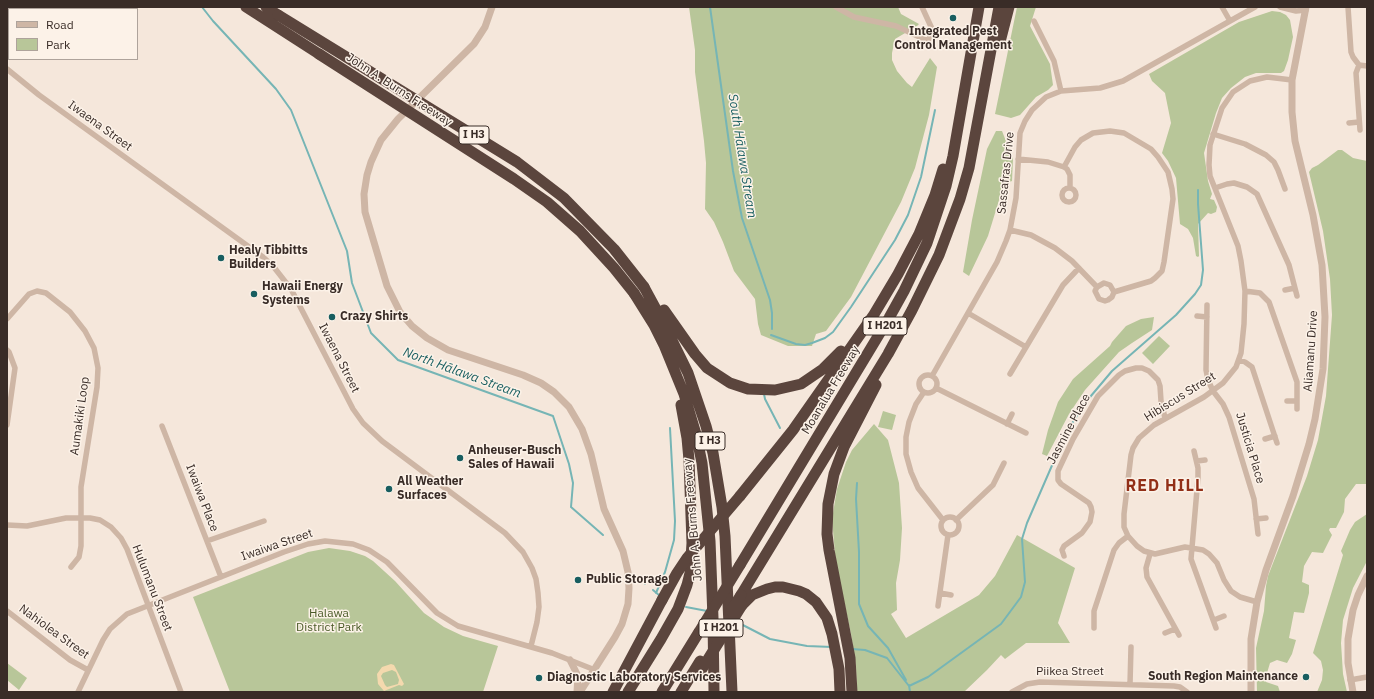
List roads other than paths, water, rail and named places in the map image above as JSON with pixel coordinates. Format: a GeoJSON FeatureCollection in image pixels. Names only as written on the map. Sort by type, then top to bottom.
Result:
{"type":"FeatureCollection","features":[{"type":"Feature","properties":{"kind":"highway","name":"John A. Burns Freeway"},"geometry":{"type":"LineString","coordinates":[[246,7],[508,174],[547,202],[580,231],[634,292],[664,345],[691,414],[702,464],[710,541],[714,690]]}},
{"type":"Feature","properties":{"kind":"highway","name":"John A. Burns Freeway"},"geometry":{"type":"LineString","coordinates":[[266,7],[517,162],[570,203],[614,249],[644,288],[663,322],[688,373],[706,426],[713,453],[722,507],[729,608],[732,692]]}},
{"type":"Feature","properties":{"kind":"highway","name":"Moanalua Freeway"},"geometry":{"type":"LineString","coordinates":[[662,692],[889,318],[917,265],[927,243],[946,186],[953,156],[979,7]]}},
{"type":"Feature","properties":{"kind":"highway","name":"I H201"},"geometry":{"type":"LineString","coordinates":[[681,692],[700,661],[742,600],[888,354],[929,275],[949,231],[960,199],[976,135],[999,7]]}},
{"type":"Feature","properties":{"kind":"highway"},"geometry":{"type":"LineString","coordinates":[[976,135],[1009,7]]}},
{"type":"Feature","properties":{"kind":"highway"},"geometry":{"type":"LineString","coordinates":[[613,692],[662,600],[687,558],[740,496],[793,430],[873,316],[898,274],[919,234],[935,195],[970,62]]}},
{"type":"Feature","properties":{"kind":"highway"},"geometry":{"type":"LineString","coordinates":[[644,288],[667,315],[707,368],[730,383],[747,388],[766,391],[792,387],[805,382],[816,375],[836,357],[865,321],[881,298],[919,234]]}},
{"type":"Feature","properties":{"kind":"highway"},"geometry":{"type":"LineString","coordinates":[[852,692],[850,658],[829,550],[827,518],[831,489],[839,459],[848,437],[868,402],[912,310]]}},
{"type":"Feature","properties":{"kind":"highway"},"geometry":{"type":"LineString","coordinates":[[628,692],[678,609],[687,586],[690,573],[692,548],[687,438],[680,400],[664,345]]}},
{"type":"Feature","properties":{"kind":"highway"},"geometry":{"type":"LineString","coordinates":[[686,692],[700,672],[742,600],[767,589],[783,587],[798,591],[812,598],[827,618],[837,658],[840,692]]}},
{"type":"Feature","properties":{"kind":"highway"},"geometry":{"type":"LineString","coordinates":[[730,634],[737,692]]}},
{"type":"Feature","properties":{"kind":"street"},"geometry":{"type":"LineString","coordinates":[[492,7],[484,27],[474,44],[398,119],[382,140],[371,162],[366,180],[364,203],[367,220],[391,295],[400,312],[420,334],[448,350],[537,381],[554,392],[569,407],[576,417],[586,440],[604,510],[623,551],[629,578],[628,604],[622,624],[595,670],[580,692]]}},
{"type":"Feature","properties":{"kind":"street"},"geometry":{"type":"LineString","coordinates":[[836,7],[854,17],[896,26],[928,41],[933,31],[922,7]]}},
{"type":"Feature","properties":{"kind":"street"},"geometry":{"type":"LineString","coordinates":[[1222,7],[1230,21]]}},
{"type":"Feature","properties":{"kind":"street","name":"Sassafras Drive"},"geometry":{"type":"LineString","coordinates":[[1004,463],[993,485],[956,520],[958,525],[957,530],[954,534],[948,535],[942,530],[941,525],[944,520],[918,488],[911,472],[906,454],[906,437],[909,422],[916,404],[924,392],[919,385],[920,380],[927,375],[932,376],[997,262],[1010,230],[1017,192],[1020,133],[1025,121],[1032,110],[1046,97],[1061,91],[1100,88],[1123,81],[1255,7]]}},
{"type":"Feature","properties":{"kind":"street"},"geometry":{"type":"LineString","coordinates":[[1280,7],[1296,11],[1305,8]]}},
{"type":"Feature","properties":{"kind":"street"},"geometry":{"type":"LineString","coordinates":[[1348,7],[1351,52],[1359,64],[1367,66]]}},
{"type":"Feature","properties":{"kind":"street","name":"Aliamanu Drive"},"geometry":{"type":"LineString","coordinates":[[1251,692],[1251,639],[1257,602],[1266,570],[1293,496],[1309,444],[1320,391],[1325,340],[1322,265],[1313,215],[1294,135],[1291,107],[1292,80],[1305,8]]}},
{"type":"Feature","properties":{"kind":"street"},"geometry":{"type":"LineString","coordinates":[[1034,21],[1054,61],[1061,91]]}},
{"type":"Feature","properties":{"kind":"street"},"geometry":{"type":"LineString","coordinates":[[1359,64],[1356,73],[1360,130]]}},
{"type":"Feature","properties":{"kind":"street","name":"Iwaena Street"},"geometry":{"type":"LineString","coordinates":[[7,69],[39,95],[263,257],[273,266],[291,289],[350,402],[363,423],[382,441],[505,533],[523,552],[532,568],[536,579],[538,593],[539,607],[531,646]]}},
{"type":"Feature","properties":{"kind":"street","name":"Hibiscus Street"},"geometry":{"type":"LineString","coordinates":[[1128,536],[1124,527],[1124,519],[1131,455],[1136,443],[1148,429],[1213,391],[1223,383],[1231,375],[1241,353],[1245,291],[1241,261],[1238,246],[1210,176],[1209,165],[1210,145],[1222,108],[1233,92],[1250,81],[1259,78],[1292,80]]}},
{"type":"Feature","properties":{"kind":"street"},"geometry":{"type":"LineString","coordinates":[[1349,123],[1359,122]]}},
{"type":"Feature","properties":{"kind":"street"},"geometry":{"type":"LineString","coordinates":[[1064,167],[1075,147],[1081,140],[1093,133],[1115,131],[1127,135],[1151,150],[1158,157],[1168,172],[1173,199],[1162,271],[1151,281],[1114,292],[1110,299],[1105,301],[1099,299],[1096,294],[1097,287]]}},
{"type":"Feature","properties":{"kind":"street"},"geometry":{"type":"LineString","coordinates":[[1213,134],[1245,144],[1266,155],[1274,162],[1285,189]]}},
{"type":"Feature","properties":{"kind":"street"},"geometry":{"type":"LineString","coordinates":[[1018,159],[1048,162],[1064,167],[1070,175],[1070,187]]}},
{"type":"Feature","properties":{"kind":"street"},"geometry":{"type":"LineString","coordinates":[[1214,188],[1234,183],[1247,187],[1257,194],[1289,264],[1297,296]]}},
{"type":"Feature","properties":{"kind":"street"},"geometry":{"type":"LineString","coordinates":[[1010,230],[1031,236],[1047,243],[1064,254],[1097,287]]}},
{"type":"Feature","properties":{"kind":"street"},"geometry":{"type":"LineString","coordinates":[[1010,374],[1062,285],[1079,268]]}},
{"type":"Feature","properties":{"kind":"street"},"geometry":{"type":"LineString","coordinates":[[1097,287],[1101,284],[1107,284],[1112,287],[1114,292]]}},
{"type":"Feature","properties":{"kind":"street"},"geometry":{"type":"LineString","coordinates":[[1285,290],[1295,288]]}},
{"type":"Feature","properties":{"kind":"street","name":"Aumakiki Loop"},"geometry":{"type":"LineString","coordinates":[[7,319],[29,294],[37,291],[46,293],[70,312],[85,330],[94,348],[98,368],[97,387],[81,487],[81,546],[79,557],[71,567]]}},
{"type":"Feature","properties":{"kind":"street"},"geometry":{"type":"LineString","coordinates":[[1245,291],[1260,293],[1269,302],[1296,382],[1297,409]]}},
{"type":"Feature","properties":{"kind":"street","name":"Justicia Place"},"geometry":{"type":"LineString","coordinates":[[1207,305],[1206,370],[1208,380],[1229,417],[1254,499],[1258,534]]}},
{"type":"Feature","properties":{"kind":"street"},"geometry":{"type":"LineString","coordinates":[[968,313],[1026,346]]}},
{"type":"Feature","properties":{"kind":"street"},"geometry":{"type":"LineString","coordinates":[[1197,316],[1207,317]]}},
{"type":"Feature","properties":{"kind":"street"},"geometry":{"type":"LineString","coordinates":[[7,350],[15,368],[7,425]]}},
{"type":"Feature","properties":{"kind":"street"},"geometry":{"type":"LineString","coordinates":[[1239,360],[1252,367],[1277,443]]}},
{"type":"Feature","properties":{"kind":"street","name":"Jasmine Place"},"geometry":{"type":"LineString","coordinates":[[1064,556],[1062,550],[1064,546],[1082,533],[1090,522],[1092,512],[1089,503],[1060,484],[1057,476],[1058,471],[1073,439],[1098,396],[1125,371],[1142,368],[1149,371],[1158,380],[1165,418]]}},
{"type":"Feature","properties":{"kind":"street"},"geometry":{"type":"LineString","coordinates":[[932,376],[936,380],[936,388]]}},
{"type":"Feature","properties":{"kind":"street"},"geometry":{"type":"LineString","coordinates":[[924,392],[929,393],[936,388]]}},
{"type":"Feature","properties":{"kind":"street"},"geometry":{"type":"LineString","coordinates":[[936,388],[1026,433]]}},
{"type":"Feature","properties":{"kind":"street"},"geometry":{"type":"LineString","coordinates":[[1287,401],[1297,401]]}},
{"type":"Feature","properties":{"kind":"street"},"geometry":{"type":"LineString","coordinates":[[1007,424],[1012,414]]}},
{"type":"Feature","properties":{"kind":"street","name":"Iwaiwa Place"},"geometry":{"type":"LineString","coordinates":[[162,426],[221,577]]}},
{"type":"Feature","properties":{"kind":"street"},"geometry":{"type":"LineString","coordinates":[[1265,439],[1275,436]]}},
{"type":"Feature","properties":{"kind":"street"},"geometry":{"type":"LineString","coordinates":[[1194,451],[1197,461],[1198,486],[1191,560],[1216,628]]}},
{"type":"Feature","properties":{"kind":"street"},"geometry":{"type":"LineString","coordinates":[[1197,461],[1205,460]]}},
{"type":"Feature","properties":{"kind":"street"},"geometry":{"type":"LineString","coordinates":[[944,520],[951,517],[956,520]]}},
{"type":"Feature","properties":{"kind":"street","name":"Hulumanu Street"},"geometry":{"type":"LineString","coordinates":[[7,525],[27,526],[66,518],[90,518],[100,520],[111,527],[121,538],[127,549],[147,607],[180,692]]}},
{"type":"Feature","properties":{"kind":"street"},"geometry":{"type":"LineString","coordinates":[[1256,519],[1266,518]]}},
{"type":"Feature","properties":{"kind":"street"},"geometry":{"type":"LineString","coordinates":[[207,541],[264,521]]}},
{"type":"Feature","properties":{"kind":"street","name":"Sassafras Drive"},"geometry":{"type":"LineString","coordinates":[[938,606],[948,535]]}},
{"type":"Feature","properties":{"kind":"street"},"geometry":{"type":"LineString","coordinates":[[1094,628],[1094,611],[1114,550],[1119,543],[1128,536],[1136,546],[1150,554],[1185,548],[1203,550],[1214,558],[1228,587],[1235,594],[1257,602]]}},
{"type":"Feature","properties":{"kind":"street","name":"Iwaiwa Street"},"geometry":{"type":"LineString","coordinates":[[78,692],[103,640],[110,629],[127,614],[308,544],[325,541],[353,544],[369,550],[387,562],[436,613],[458,626],[531,646],[595,670]]}},
{"type":"Feature","properties":{"kind":"street"},"geometry":{"type":"LineString","coordinates":[[1150,554],[1146,568],[1148,577],[1179,636]]}},
{"type":"Feature","properties":{"kind":"street"},"geometry":{"type":"LineString","coordinates":[[1353,692],[1350,680],[1348,649],[1350,625],[1358,595],[1367,576]]}},
{"type":"Feature","properties":{"kind":"street"},"geometry":{"type":"LineString","coordinates":[[940,593],[951,595]]}},
{"type":"Feature","properties":{"kind":"street","name":"Nahiolea Street"},"geometry":{"type":"LineString","coordinates":[[7,611],[70,660],[88,670]]}},
{"type":"Feature","properties":{"kind":"street"},"geometry":{"type":"LineString","coordinates":[[1214,620],[1224,616]]}},
{"type":"Feature","properties":{"kind":"street"},"geometry":{"type":"LineString","coordinates":[[1165,633],[1175,629]]}},
{"type":"Feature","properties":{"kind":"street"},"geometry":{"type":"LineString","coordinates":[[1130,684],[1131,647]]}},
{"type":"Feature","properties":{"kind":"street"},"geometry":{"type":"LineString","coordinates":[[570,660],[578,676],[577,692]]}},
{"type":"Feature","properties":{"kind":"street"},"geometry":{"type":"LineString","coordinates":[[1350,680],[1367,677]]}},
{"type":"Feature","properties":{"kind":"street","name":"Piikea Street"},"geometry":{"type":"LineString","coordinates":[[1012,692],[1026,684],[1040,682],[1177,686],[1187,692]]}},
{"type":"Feature","properties":{"kind":"waterway","name":"North Hālawa Stream"},"geometry":{"type":"LineString","coordinates":[[202,7],[213,21],[276,89],[291,110],[347,251],[352,283],[371,333],[398,360],[553,416],[569,464],[573,483],[571,507],[603,535]]}},
{"type":"Feature","properties":{"kind":"waterway","name":"South Hālawa Stream"},"geometry":{"type":"LineString","coordinates":[[710,7],[733,171],[742,218],[770,300],[772,329]]}},
{"type":"Feature","properties":{"kind":"waterway"},"geometry":{"type":"LineString","coordinates":[[771,335],[796,344],[805,345],[825,338],[833,332],[895,240],[908,215],[921,177],[935,110]]}},
{"type":"Feature","properties":{"kind":"waterway"},"geometry":{"type":"LineString","coordinates":[[909,686],[928,677],[1001,624],[1021,597],[1025,582],[1022,539],[1027,523],[1071,425],[1085,403],[1112,371],[1176,315],[1201,285],[1203,270],[1198,190]]}},
{"type":"Feature","properties":{"kind":"waterway","name":"South Hālawa Stream"},"geometry":{"type":"LineString","coordinates":[[764,394],[765,399],[780,428]]}},
{"type":"Feature","properties":{"kind":"waterway"},"geometry":{"type":"LineString","coordinates":[[656,593],[665,572],[674,540],[675,521],[670,428]]}},
{"type":"Feature","properties":{"kind":"waterway","name":"South Hālawa Stream"},"geometry":{"type":"LineString","coordinates":[[857,483],[856,499],[859,552],[859,604],[868,626],[888,648],[906,680]]}},
{"type":"Feature","properties":{"kind":"waterway","name":"North Hālawa Stream"},"geometry":{"type":"LineString","coordinates":[[639,578],[645,584]]}},
{"type":"Feature","properties":{"kind":"waterway","name":"North Hālawa Stream"},"geometry":{"type":"LineString","coordinates":[[653,590],[660,596]]}},
{"type":"Feature","properties":{"kind":"waterway","name":"North Hālawa Stream"},"geometry":{"type":"LineString","coordinates":[[686,607],[707,611]]}},
{"type":"Feature","properties":{"kind":"waterway","name":"North Hālawa Stream"},"geometry":{"type":"LineString","coordinates":[[737,622],[770,639],[807,646],[832,647]]}},
{"type":"Feature","properties":{"kind":"waterway","name":"North Hālawa Stream"},"geometry":{"type":"LineString","coordinates":[[852,649],[865,650],[887,658],[909,686]]}},
{"type":"Feature","properties":{"kind":"waterway","name":"North Hālawa Stream"},"geometry":{"type":"LineString","coordinates":[[909,685],[910,692]]}},
{"type":"Feature","properties":{"kind":"place","name":"Integrated Pest Control Management"},"geometry":{"type":"Point","coordinates":[953,18]}},
{"type":"Feature","properties":{"kind":"place","name":"Healy Tibbitts Builders"},"geometry":{"type":"Point","coordinates":[221,258]}},
{"type":"Feature","properties":{"kind":"place","name":"Hawaii Energy Systems"},"geometry":{"type":"Point","coordinates":[254,294]}},
{"type":"Feature","properties":{"kind":"place","name":"Crazy Shirts"},"geometry":{"type":"Point","coordinates":[332,317]}},
{"type":"Feature","properties":{"kind":"place","name":"Anheuser-Busch Sales of Hawaii"},"geometry":{"type":"Point","coordinates":[460,458]}},
{"type":"Feature","properties":{"kind":"place","name":"All Weather Surfaces"},"geometry":{"type":"Point","coordinates":[389,489]}},
{"type":"Feature","properties":{"kind":"place","name":"Public Storage"},"geometry":{"type":"Point","coordinates":[578,580]}},
{"type":"Feature","properties":{"kind":"place","name":"South Region Maintenance"},"geometry":{"type":"Point","coordinates":[1306,677]}},
{"type":"Feature","properties":{"kind":"place","name":"Diagnostic Laboratory Services"},"geometry":{"type":"Point","coordinates":[539,678]}},
{"type":"Feature","properties":{"kind":"district","name":"RED HILL"},"geometry":{"type":"Point","coordinates":[1165,486]}},
{"type":"Feature","properties":{"kind":"park label","name":"Halawa District Park"},"geometry":{"type":"Point","coordinates":[329,621]}}]}
